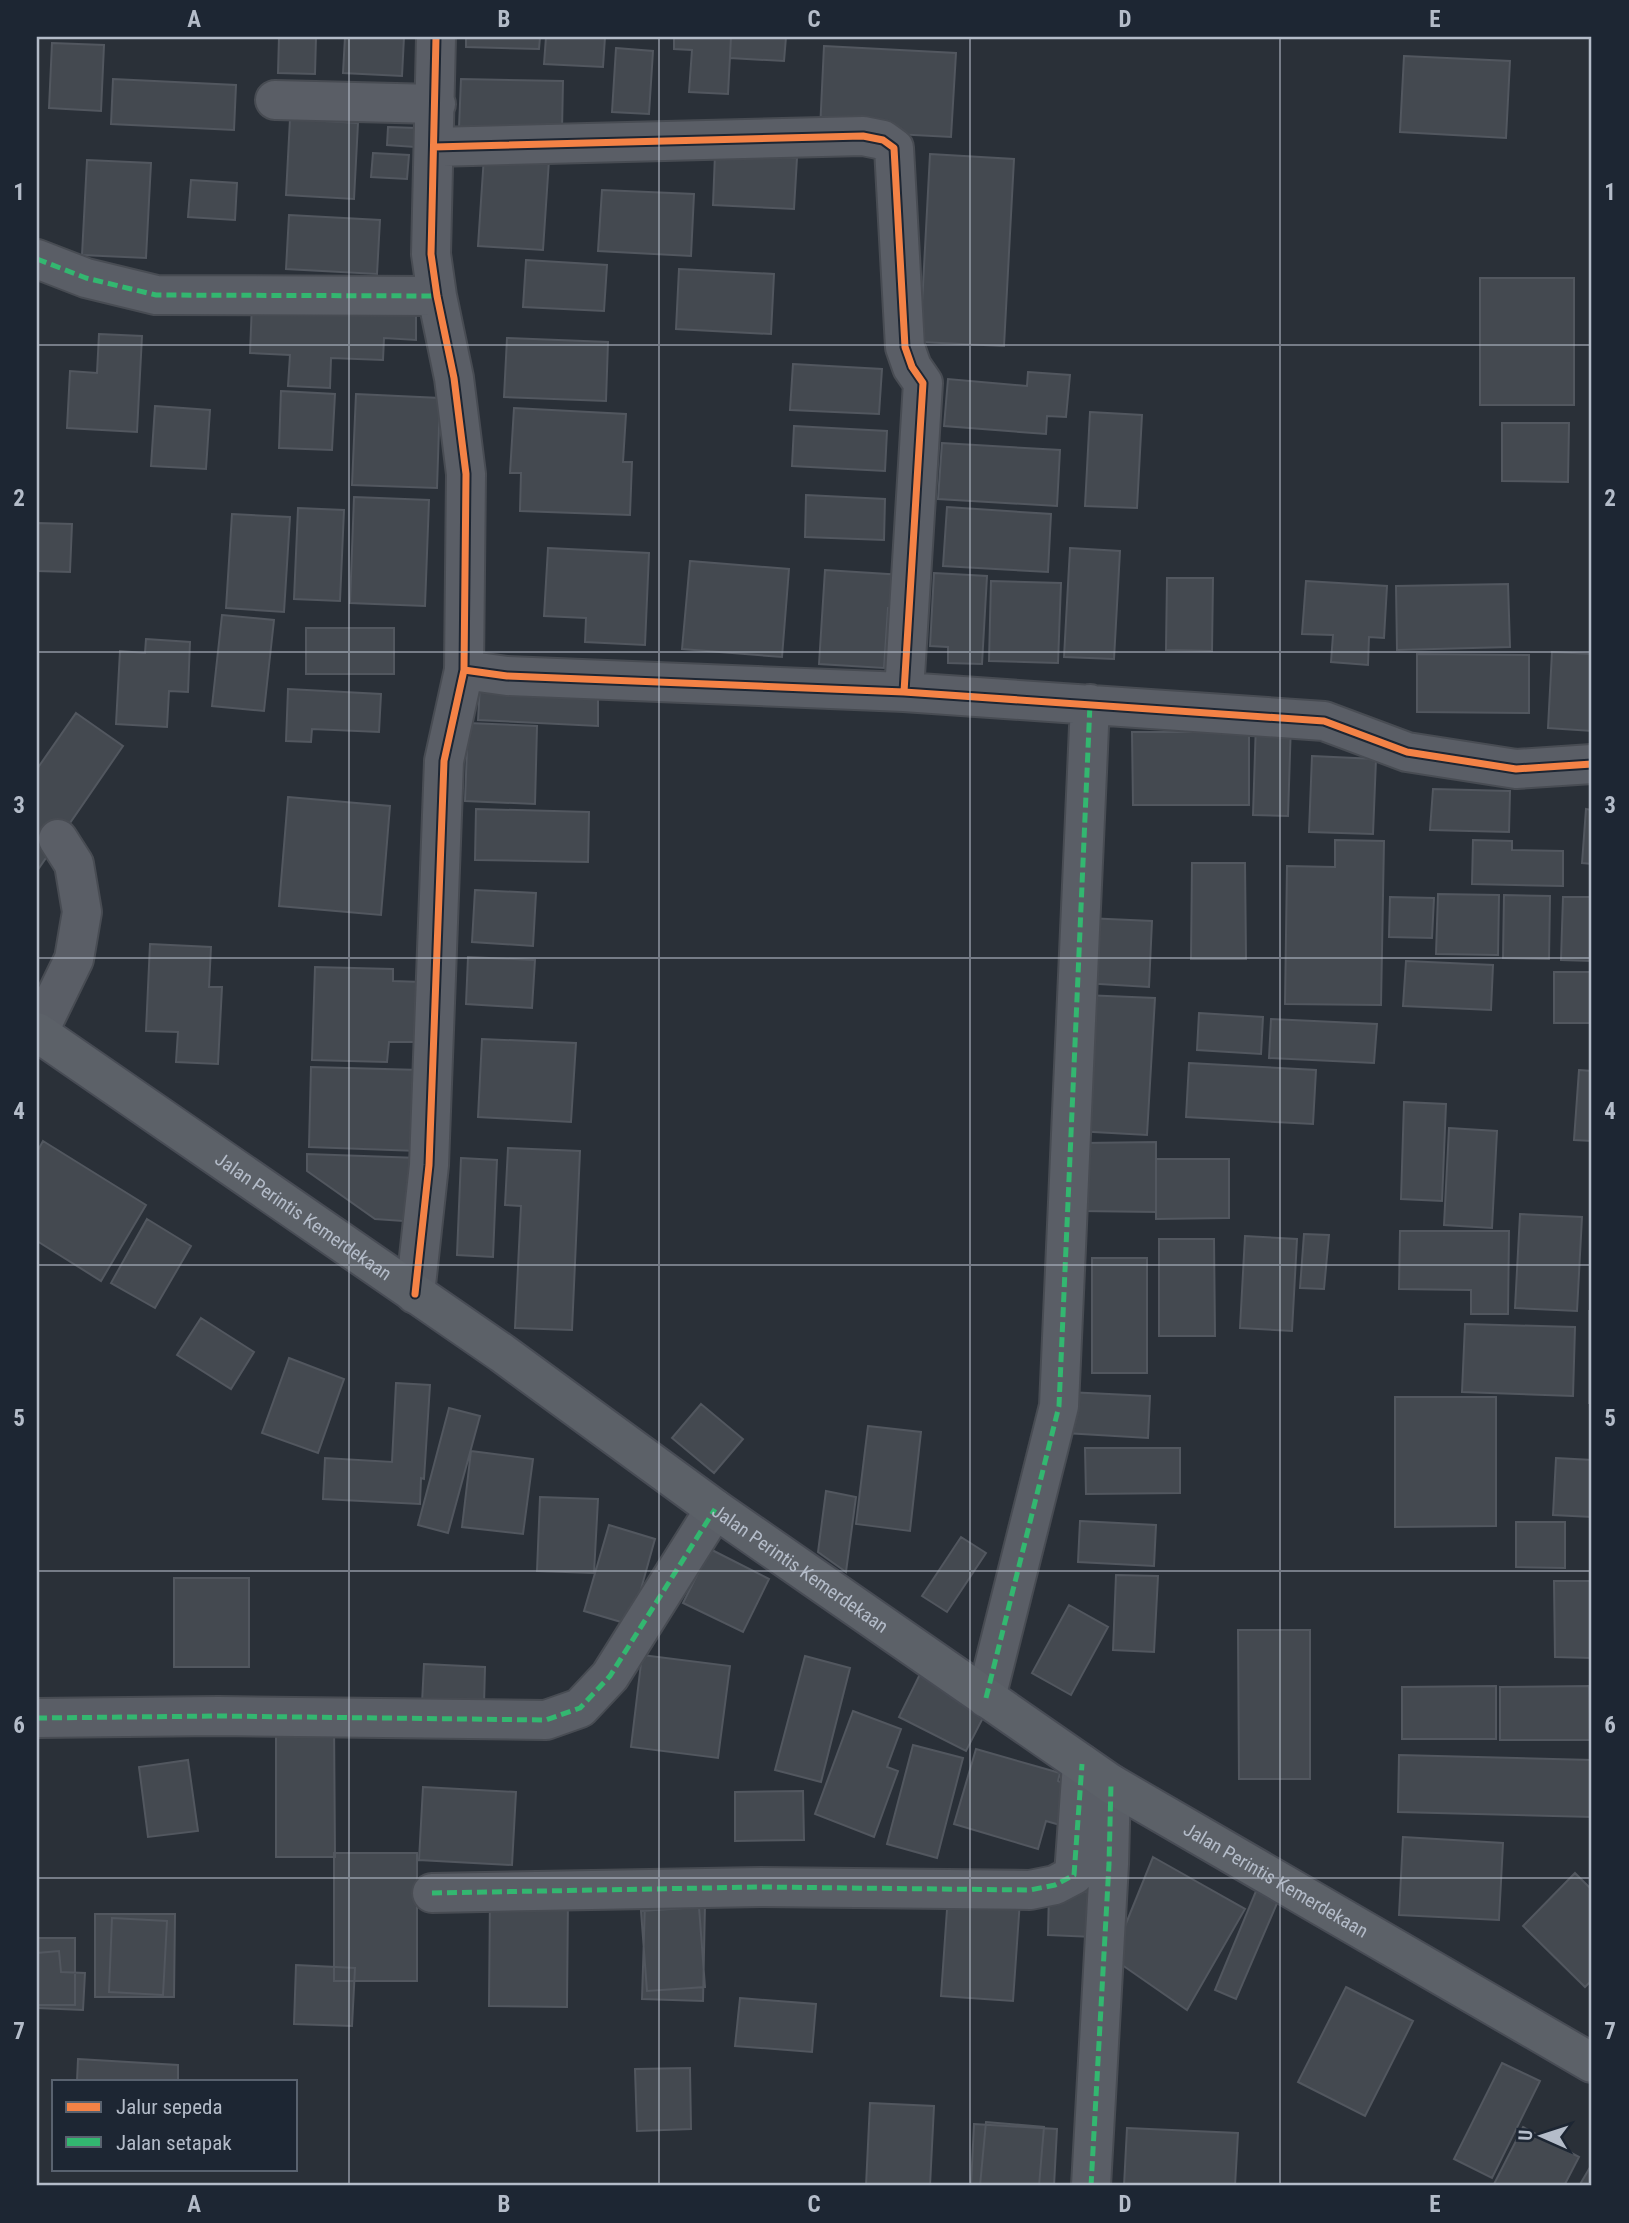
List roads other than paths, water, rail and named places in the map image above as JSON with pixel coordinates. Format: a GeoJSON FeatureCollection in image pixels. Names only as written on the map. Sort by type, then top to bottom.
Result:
{"type":"FeatureCollection","features":[{"type":"Feature","properties":{"kind":"main road","name":"Jalan Perintis Kemerdekaan"},"geometry":{"type":"LineString","coordinates":[[37,1032],[502,1353],[715,1508],[1097,1774],[1592,2063]]}},
{"type":"Feature","properties":{"kind":"street"},"geometry":{"type":"LineString","coordinates":[[415,1294],[429,1165],[444,761],[464,670],[466,474],[454,378],[431,254],[436,37]]}},
{"type":"Feature","properties":{"kind":"street"},"geometry":{"type":"LineString","coordinates":[[275,100],[436,104]]}},
{"type":"Feature","properties":{"kind":"street"},"geometry":{"type":"LineString","coordinates":[[434,147],[863,136],[883,140],[894,148],[905,347],[912,367],[922,383],[904,692]]}},
{"type":"Feature","properties":{"kind":"street"},"geometry":{"type":"LineString","coordinates":[[37,258],[86,278],[156,295],[437,296]]}},
{"type":"Feature","properties":{"kind":"street"},"geometry":{"type":"LineString","coordinates":[[464,670],[506,676],[904,692],[1324,722],[1407,752],[1516,769],[1592,764]]}},
{"type":"Feature","properties":{"kind":"street"},"geometry":{"type":"LineString","coordinates":[[986,1698],[1059,1406],[1090,704]]}},
{"type":"Feature","properties":{"kind":"street"},"geometry":{"type":"LineString","coordinates":[[37,1032],[74,958],[82,912],[74,864],[58,839]]}},
{"type":"Feature","properties":{"kind":"street"},"geometry":{"type":"LineString","coordinates":[[37,1718],[218,1716],[546,1720],[580,1708],[610,1676],[715,1508]]}},
{"type":"Feature","properties":{"kind":"street"},"geometry":{"type":"LineString","coordinates":[[432,1893],[761,1887],[1030,1891],[1055,1885],[1074,1875],[1097,1774]]}},
{"type":"Feature","properties":{"kind":"street"},"geometry":{"type":"LineString","coordinates":[[1091,2186],[1109,1864],[1097,1774]]}}]}
